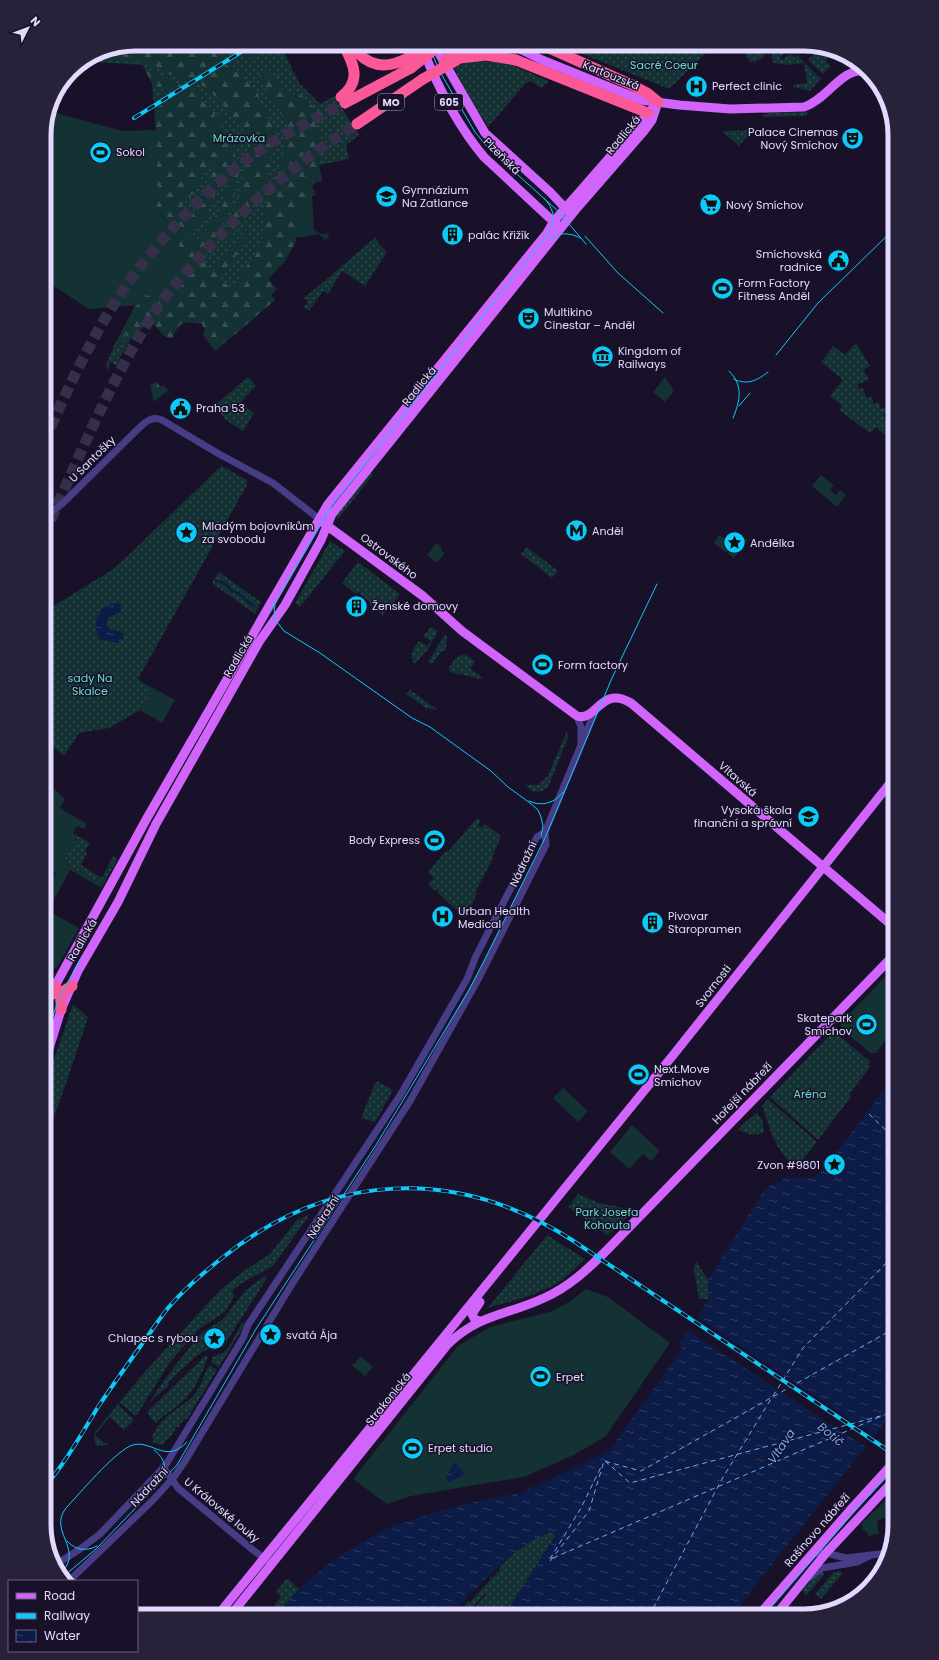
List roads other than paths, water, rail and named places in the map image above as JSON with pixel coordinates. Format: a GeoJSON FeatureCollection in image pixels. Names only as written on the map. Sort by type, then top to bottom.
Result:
{"type":"FeatureCollection","features":[{"type":"Feature","properties":{"kind":"highway"},"geometry":{"type":"LineString","coordinates":[[354,52],[368,61],[383,65],[406,59],[419,51]]}},
{"type":"Feature","properties":{"kind":"highway","name":"MO"},"geometry":{"type":"LineString","coordinates":[[354,52],[354,78],[343,100],[410,68],[432,51]]}},
{"type":"Feature","properties":{"kind":"highway","name":"MO"},"geometry":{"type":"LineString","coordinates":[[357,124],[423,79],[455,51]]}},
{"type":"Feature","properties":{"kind":"highway"},"geometry":{"type":"LineString","coordinates":[[556,51],[632,85],[647,93],[658,102]]}},
{"type":"Feature","properties":{"kind":"highway"},"geometry":{"type":"LineString","coordinates":[[423,79],[460,58],[486,55],[516,60],[648,113]]}},
{"type":"Feature","properties":{"kind":"highway"},"geometry":{"type":"LineString","coordinates":[[61,1010],[52,992],[68,989],[72,986]]}},
{"type":"Feature","properties":{"kind":"main road","name":"Plzeňská"},"geometry":{"type":"LineString","coordinates":[[424,51],[441,88],[475,146],[484,157],[561,228]]}},
{"type":"Feature","properties":{"kind":"main road","name":"Plzeňská"},"geometry":{"type":"LineString","coordinates":[[439,51],[485,133],[569,211]]}},
{"type":"Feature","properties":{"kind":"main road","name":"Kartouzská"},"geometry":{"type":"LineString","coordinates":[[524,51],[542,60],[641,100],[679,105],[745,109],[804,107],[813,104],[824,96],[848,73],[858,71]]}},
{"type":"Feature","properties":{"kind":"main road","name":"Radlická"},"geometry":{"type":"LineString","coordinates":[[52,992],[147,818],[311,534],[318,518],[354,470],[547,233],[554,221],[569,211],[648,126],[658,102]]}},
{"type":"Feature","properties":{"kind":"main road","name":"Radlická"},"geometry":{"type":"LineString","coordinates":[[51,1042],[61,1010],[72,986],[118,902],[156,824],[257,645],[285,605],[321,540],[337,505],[482,328],[561,228],[569,211],[658,102]]}},
{"type":"Feature","properties":{"kind":"main road","name":"Ostrovského"},"geometry":{"type":"LineString","coordinates":[[318,518],[420,594],[462,630],[577,716]]}},
{"type":"Feature","properties":{"kind":"main road","name":"Vltavská"},"geometry":{"type":"LineString","coordinates":[[597,707],[606,700],[614,697],[619,697],[631,703],[888,922]]}},
{"type":"Feature","properties":{"kind":"main road"},"geometry":{"type":"LineString","coordinates":[[577,716],[581,717],[586,715],[597,707]]}},
{"type":"Feature","properties":{"kind":"main road","name":"Svornosti"},"geometry":{"type":"LineString","coordinates":[[549,1208],[674,1054],[888,785]]}},
{"type":"Feature","properties":{"kind":"main road","name":"Hořejší nábřeží"},"geometry":{"type":"LineString","coordinates":[[607,1250],[888,961]]}},
{"type":"Feature","properties":{"kind":"main road","name":"Strakonická"},"geometry":{"type":"LineString","coordinates":[[235,1609],[269,1561],[495,1273],[549,1208]]}},
{"type":"Feature","properties":{"kind":"main road","name":"Strakonická"},"geometry":{"type":"LineString","coordinates":[[224,1609],[269,1561],[448,1344],[462,1332],[480,1321],[529,1304],[556,1292],[583,1273],[607,1250]]}},
{"type":"Feature","properties":{"kind":"main road"},"geometry":{"type":"LineString","coordinates":[[480,1321],[474,1318],[472,1312],[490,1290],[495,1273]]}},
{"type":"Feature","properties":{"kind":"main road","name":"Rašínovo nábřeží"},"geometry":{"type":"LineString","coordinates":[[764,1609],[888,1469]]}},
{"type":"Feature","properties":{"kind":"main road","name":"Rašínovo nábřeží"},"geometry":{"type":"LineString","coordinates":[[780,1609],[826,1553],[888,1487]]}},
{"type":"Feature","properties":{"kind":"street","name":"Ostrovského"},"geometry":{"type":"LineString","coordinates":[[157,418],[273,483],[318,518]]}},
{"type":"Feature","properties":{"kind":"street","name":"U Santošky"},"geometry":{"type":"LineString","coordinates":[[51,512],[63,503],[140,427],[149,420],[157,418]]}},
{"type":"Feature","properties":{"kind":"street","name":"Nádražní"},"geometry":{"type":"LineString","coordinates":[[71,1579],[171,1480],[192,1451],[239,1370],[292,1284],[410,1101],[480,976],[546,845],[545,832],[597,707]]}},
{"type":"Feature","properties":{"kind":"street"},"geometry":{"type":"LineString","coordinates":[[577,716],[581,727],[581,746]]}},
{"type":"Feature","properties":{"kind":"street","name":"Nádražní"},"geometry":{"type":"LineString","coordinates":[[60,1562],[97,1537],[164,1467],[243,1338],[248,1325],[401,1094],[467,979],[476,956],[537,837],[545,832]]}},
{"type":"Feature","properties":{"kind":"street","name":"U Královské louky"},"geometry":{"type":"LineString","coordinates":[[164,1467],[171,1480],[178,1488],[269,1561]]}},
{"type":"Feature","properties":{"kind":"street"},"geometry":{"type":"LineString","coordinates":[[835,1544],[834,1548],[836,1555]]}},
{"type":"Feature","properties":{"kind":"street"},"geometry":{"type":"LineString","coordinates":[[812,1553],[826,1553],[843,1558],[883,1554]]}},
{"type":"Feature","properties":{"kind":"street","name":"Rašínovo nábřeží"},"geometry":{"type":"LineString","coordinates":[[791,1597],[817,1571],[828,1567],[858,1562],[869,1556]]}},
{"type":"Feature","properties":{"kind":"water"},"geometry":{"type":"Polygon","coordinates":[[[114,603],[119,603],[121,606],[121,612],[108,618],[105,622],[106,626],[110,630],[119,631],[123,634],[123,640],[118,643],[100,639],[96,628],[98,616],[102,609],[114,603]]]}},
{"type":"Feature","properties":{"kind":"water"},"geometry":{"type":"Polygon","coordinates":[[[888,1085],[888,1420],[737,1609],[508,1609],[555,1536],[552,1532],[539,1537],[512,1556],[456,1609],[281,1609],[299,1589],[338,1556],[389,1527],[456,1506],[520,1493],[609,1451],[682,1349],[679,1343],[708,1299],[708,1280],[765,1189],[786,1177],[811,1178],[820,1173],[888,1085]]]}},
{"type":"Feature","properties":{"kind":"water"},"geometry":{"type":"Polygon","coordinates":[[[455,1462],[464,1473],[462,1476],[449,1482],[447,1481],[446,1476],[455,1462]]]}},
{"type":"Feature","properties":{"kind":"waterway"},"geometry":{"type":"LineString","coordinates":[[216,581],[224,583],[232,591],[240,594],[254,606]]}},
{"type":"Feature","properties":{"kind":"tunnel"},"geometry":{"type":"LineString","coordinates":[[51,426],[69,386],[108,313],[132,278],[161,241],[193,206],[245,161],[281,137],[345,103]]}},
{"type":"Feature","properties":{"kind":"tunnel"},"geometry":{"type":"LineString","coordinates":[[51,519],[82,449],[123,365],[155,311],[180,278],[240,215],[287,174],[329,142],[357,124]]}},
{"type":"Feature","properties":{"kind":"tram line"},"geometry":{"type":"LineString","coordinates":[[431,51],[440,72],[475,132],[489,149],[558,211],[586,244]]}},
{"type":"Feature","properties":{"kind":"tram line"},"geometry":{"type":"LineString","coordinates":[[270,611],[331,506],[548,234],[553,224],[553,215],[550,206],[544,198]]}},
{"type":"Feature","properties":{"kind":"tram line"},"geometry":{"type":"LineString","coordinates":[[549,241],[556,236],[564,234],[580,238]]}},
{"type":"Feature","properties":{"kind":"tram line"},"geometry":{"type":"LineString","coordinates":[[776,355],[818,303],[888,235]]}},
{"type":"Feature","properties":{"kind":"tram line"},"geometry":{"type":"LineString","coordinates":[[585,236],[618,273],[663,313]]}},
{"type":"Feature","properties":{"kind":"tram line"},"geometry":{"type":"LineString","coordinates":[[729,371],[737,382],[739,388],[739,400],[733,418]]}},
{"type":"Feature","properties":{"kind":"tram line"},"geometry":{"type":"LineString","coordinates":[[734,379],[748,382],[768,372]]}},
{"type":"Feature","properties":{"kind":"tram line"},"geometry":{"type":"LineString","coordinates":[[739,406],[750,393]]}},
{"type":"Feature","properties":{"kind":"tram line"},"geometry":{"type":"LineString","coordinates":[[67,1574],[96,1549],[177,1465],[256,1329],[376,1145],[469,990],[545,838],[612,678],[657,584]]}},
{"type":"Feature","properties":{"kind":"tram line"},"geometry":{"type":"LineString","coordinates":[[275,605],[274,611],[276,621],[284,631],[320,653],[412,718],[430,727],[491,771],[508,787],[530,803],[538,810],[541,817],[543,826],[541,836]]}},
{"type":"Feature","properties":{"kind":"tram line"},"geometry":{"type":"LineString","coordinates":[[529,801],[539,804],[548,803],[556,799],[563,792]]}},
{"type":"Feature","properties":{"kind":"tram line"},"geometry":{"type":"LineString","coordinates":[[51,1021],[59,998],[81,958]]}},
{"type":"Feature","properties":{"kind":"tram line"},"geometry":{"type":"LineString","coordinates":[[64,1570],[68,1563],[69,1555],[68,1547],[62,1532],[62,1516],[66,1508],[97,1474],[115,1457],[130,1446],[138,1444],[158,1450],[172,1451],[179,1449],[187,1442]]}},
{"type":"Feature","properties":{"kind":"tram line"},"geometry":{"type":"LineString","coordinates":[[154,1450],[163,1460],[165,1468],[161,1481]]}},
{"type":"Feature","properties":{"kind":"tram line"},"geometry":{"type":"LineString","coordinates":[[769,1609],[851,1515],[888,1475]]}},
{"type":"Feature","properties":{"kind":"tram line"},"geometry":{"type":"LineString","coordinates":[[67,1541],[81,1549],[89,1549],[97,1546]]}},
{"type":"Feature","properties":{"kind":"railway"},"geometry":{"type":"LineString","coordinates":[[134,118],[241,52]]}},
{"type":"Feature","properties":{"kind":"railway"},"geometry":{"type":"LineString","coordinates":[[51,1479],[66,1459],[98,1407],[161,1317],[181,1294],[201,1275],[263,1229],[306,1208],[350,1195],[394,1189],[439,1190],[484,1199],[528,1216],[572,1240],[888,1450]]}},
{"type":"Feature","properties":{"kind":"place","name":"Perfect clinic"},"geometry":{"type":"Point","coordinates":[697,86]}},
{"type":"Feature","properties":{"kind":"place","name":"Palace Cinemas Nový Smíchov"},"geometry":{"type":"Point","coordinates":[853,138]}},
{"type":"Feature","properties":{"kind":"place","name":"Sokol"},"geometry":{"type":"Point","coordinates":[100,152]}},
{"type":"Feature","properties":{"kind":"place","name":"Gymnázium Na Zatlance"},"geometry":{"type":"Point","coordinates":[387,196]}},
{"type":"Feature","properties":{"kind":"place","name":"Nový Smíchov"},"geometry":{"type":"Point","coordinates":[710,205]}},
{"type":"Feature","properties":{"kind":"place","name":"palác Křižík"},"geometry":{"type":"Point","coordinates":[452,235]}},
{"type":"Feature","properties":{"kind":"place","name":"Smíchovská radnice"},"geometry":{"type":"Point","coordinates":[838,260]}},
{"type":"Feature","properties":{"kind":"place","name":"Form Factory Fitness Anděl"},"geometry":{"type":"Point","coordinates":[722,289]}},
{"type":"Feature","properties":{"kind":"place","name":"Multikino Cinestar – Anděl"},"geometry":{"type":"Point","coordinates":[529,318]}},
{"type":"Feature","properties":{"kind":"place","name":"Kingdom of Railways"},"geometry":{"type":"Point","coordinates":[603,357]}},
{"type":"Feature","properties":{"kind":"place","name":"Praha 53"},"geometry":{"type":"Point","coordinates":[180,408]}},
{"type":"Feature","properties":{"kind":"place","name":"Anděl"},"geometry":{"type":"Point","coordinates":[577,531]}},
{"type":"Feature","properties":{"kind":"place","name":"Mladým bojovníkům za svobodu"},"geometry":{"type":"Point","coordinates":[186,532]}},
{"type":"Feature","properties":{"kind":"place","name":"Andělka"},"geometry":{"type":"Point","coordinates":[734,543]}},
{"type":"Feature","properties":{"kind":"place","name":"Ženské domovy"},"geometry":{"type":"Point","coordinates":[357,606]}},
{"type":"Feature","properties":{"kind":"place","name":"Form factory"},"geometry":{"type":"Point","coordinates":[543,665]}},
{"type":"Feature","properties":{"kind":"place","name":"Vysoká škola finanční a správní"},"geometry":{"type":"Point","coordinates":[808,816]}},
{"type":"Feature","properties":{"kind":"place","name":"Body Express"},"geometry":{"type":"Point","coordinates":[435,840]}},
{"type":"Feature","properties":{"kind":"place","name":"Urban Health Medical"},"geometry":{"type":"Point","coordinates":[442,917]}},
{"type":"Feature","properties":{"kind":"place","name":"Pivovar Staropramen"},"geometry":{"type":"Point","coordinates":[653,922]}},
{"type":"Feature","properties":{"kind":"place","name":"Skatepark Smíchov"},"geometry":{"type":"Point","coordinates":[867,1024]}},
{"type":"Feature","properties":{"kind":"place","name":"Next.Move Smíchov"},"geometry":{"type":"Point","coordinates":[639,1075]}},
{"type":"Feature","properties":{"kind":"place","name":"Zvon #9801"},"geometry":{"type":"Point","coordinates":[835,1165]}},
{"type":"Feature","properties":{"kind":"place","name":"svatá Ája"},"geometry":{"type":"Point","coordinates":[270,1335]}},
{"type":"Feature","properties":{"kind":"place","name":"Chlapec s rybou"},"geometry":{"type":"Point","coordinates":[214,1338]}},
{"type":"Feature","properties":{"kind":"place","name":"Erpet"},"geometry":{"type":"Point","coordinates":[540,1377]}},
{"type":"Feature","properties":{"kind":"place","name":"Erpet studio"},"geometry":{"type":"Point","coordinates":[412,1448]}},
{"type":"Feature","properties":{"kind":"park label","name":"Sacré Coeur"},"geometry":{"type":"Point","coordinates":[664,65]}},
{"type":"Feature","properties":{"kind":"park label","name":"Mrázovka"},"geometry":{"type":"Point","coordinates":[239,138]}},
{"type":"Feature","properties":{"kind":"park label","name":"sady Na Skalce"},"geometry":{"type":"Point","coordinates":[90,684]}},
{"type":"Feature","properties":{"kind":"park label","name":"Aréna"},"geometry":{"type":"Point","coordinates":[810,1094]}},
{"type":"Feature","properties":{"kind":"park label","name":"Park Josefa Kohouta"},"geometry":{"type":"Point","coordinates":[607,1218]}},
{"type":"Feature","properties":{"kind":"water label","name":"Botič"},"geometry":{"type":"Point","coordinates":[831,1434]}},
{"type":"Feature","properties":{"kind":"water label","name":"Vltava"},"geometry":{"type":"Point","coordinates":[781,1446]}}]}
